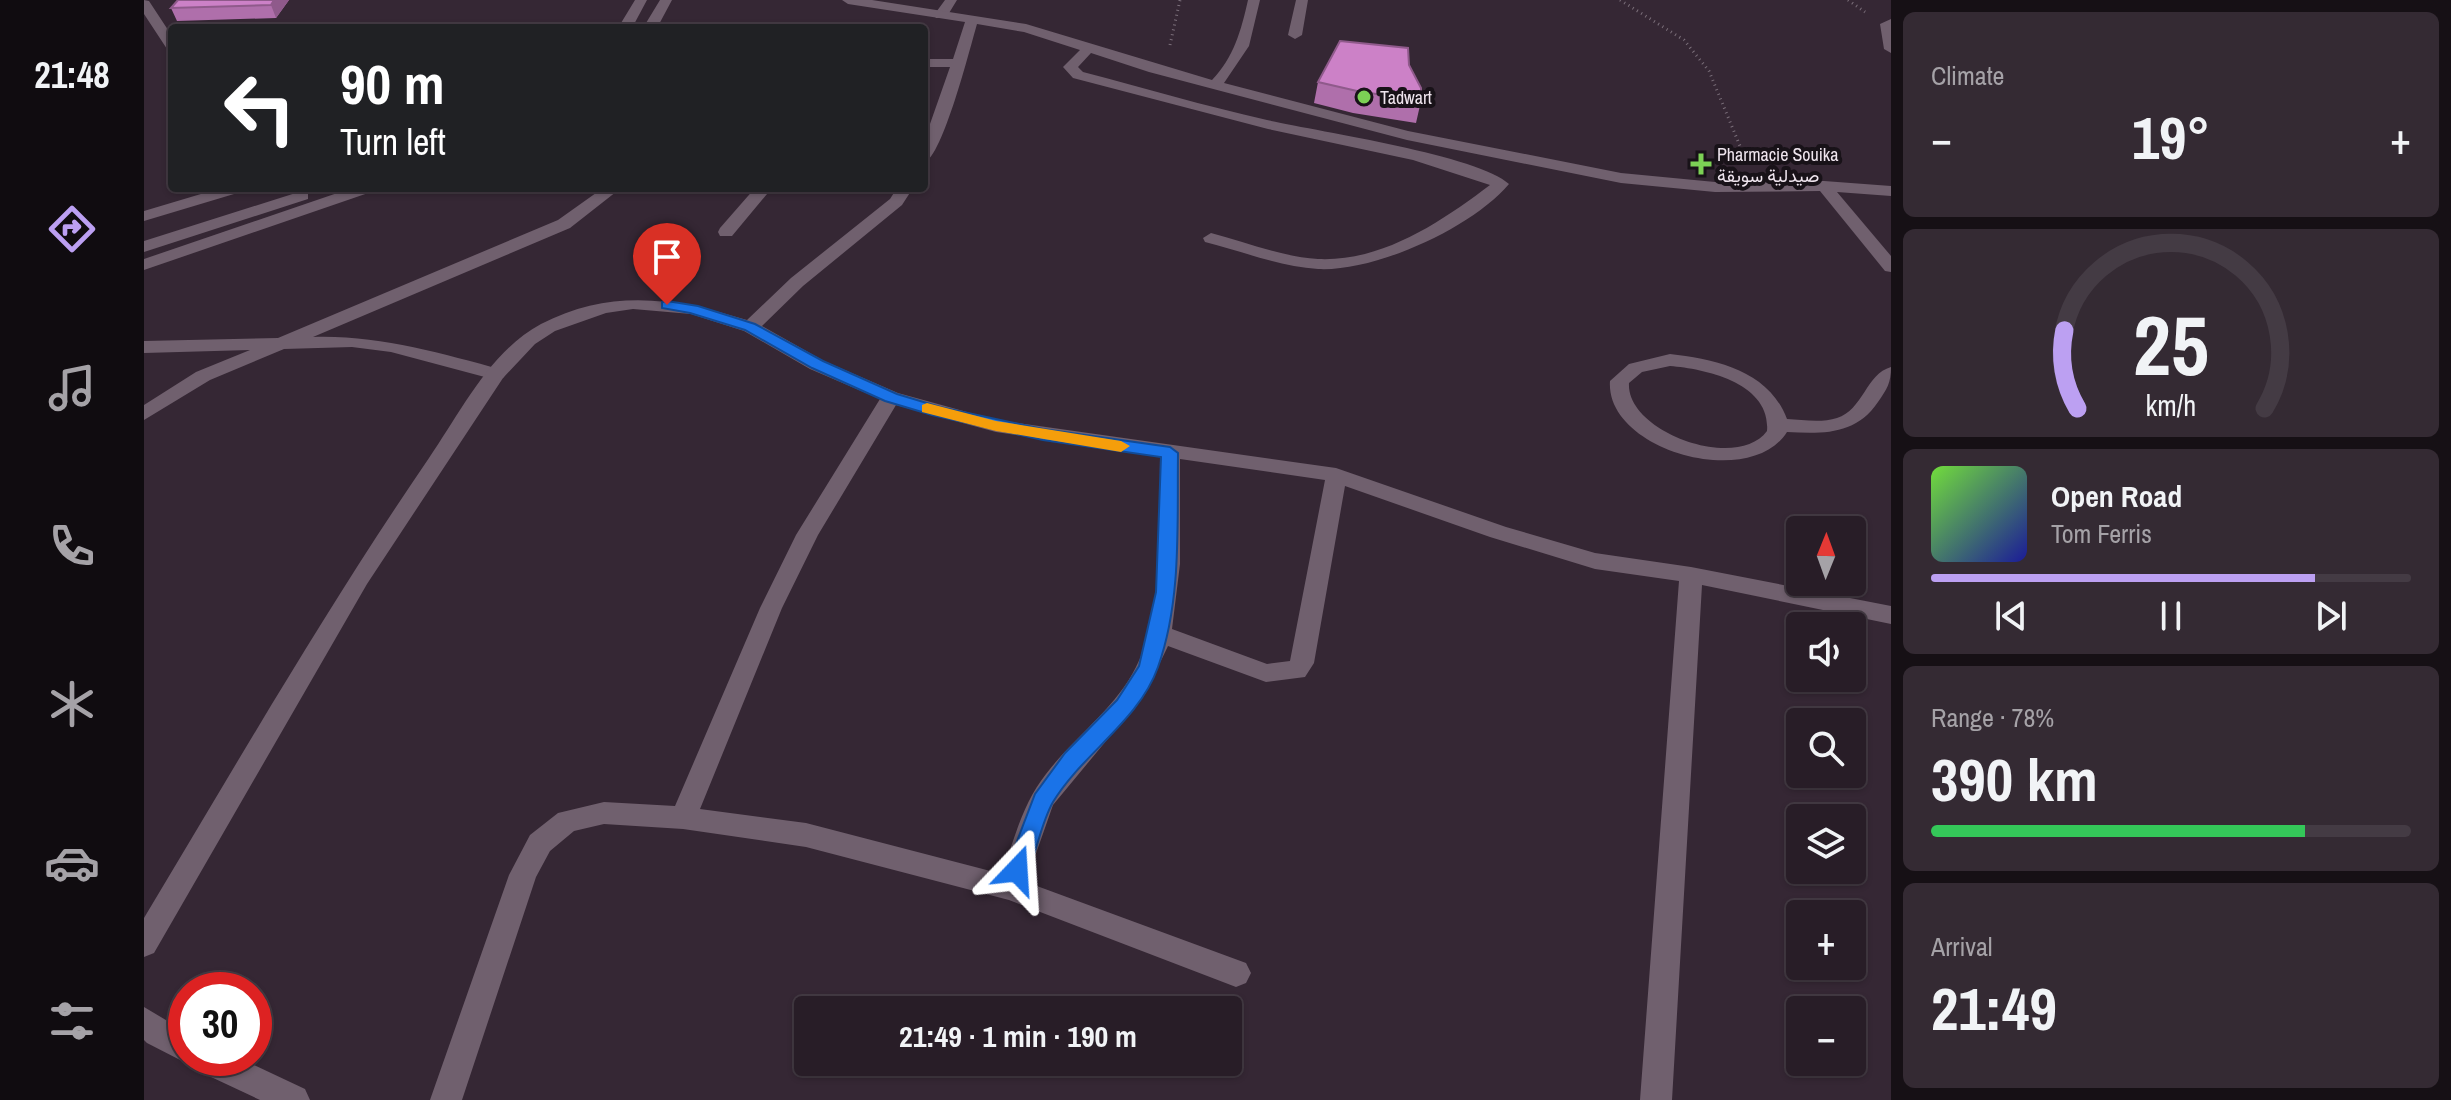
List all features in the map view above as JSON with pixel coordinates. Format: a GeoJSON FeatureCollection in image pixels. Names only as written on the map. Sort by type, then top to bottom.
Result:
{"type":"FeatureCollection","features":[{"type":"Feature","properties":{"kind":"street"},"geometry":{"type":"LineString","coordinates":[[627,24],[641,0]]}},
{"type":"Feature","properties":{"kind":"street"},"geometry":{"type":"LineString","coordinates":[[652,24],[666,0]]}},
{"type":"Feature","properties":{"kind":"street"},"geometry":{"type":"LineString","coordinates":[[848,0],[1026,28],[1154,69],[1407,135],[1523,160],[1670,185],[1756,188],[1824,186],[1891,191]]}},
{"type":"Feature","properties":{"kind":"street"},"geometry":{"type":"LineString","coordinates":[[941,15],[951,0]]}},
{"type":"Feature","properties":{"kind":"street"},"geometry":{"type":"LineString","coordinates":[[1215,85],[1234,67],[1242,50],[1254,0]]}},
{"type":"Feature","properties":{"kind":"street"},"geometry":{"type":"LineString","coordinates":[[1295,35],[1302,0]]}},
{"type":"Feature","properties":{"kind":"street"},"geometry":{"type":"LineString","coordinates":[[145,9],[168,41]]}},
{"type":"Feature","properties":{"kind":"street"},"geometry":{"type":"LineString","coordinates":[[928,149],[972,20]]}},
{"type":"Feature","properties":{"kind":"street"},"geometry":{"type":"LineString","coordinates":[[1891,23],[1887,24],[1891,49]]}},
{"type":"Feature","properties":{"kind":"street"},"geometry":{"type":"LineString","coordinates":[[1089,48],[1070,67],[1078,75],[1270,125],[1437,163],[1501,184]]}},
{"type":"Feature","properties":{"kind":"street"},"geometry":{"type":"LineString","coordinates":[[928,63],[958,63]]}},
{"type":"Feature","properties":{"kind":"street"},"geometry":{"type":"LineString","coordinates":[[1211,238],[1315,264],[1363,261],[1440,226],[1473,206],[1501,184],[1523,160]]}},
{"type":"Feature","properties":{"kind":"street"},"geometry":{"type":"LineString","coordinates":[[1824,186],[1891,267]]}},
{"type":"Feature","properties":{"kind":"street"},"geometry":{"type":"LineString","coordinates":[[144,216],[225,192]]}},
{"type":"Feature","properties":{"kind":"street"},"geometry":{"type":"LineString","coordinates":[[272,192],[281,203]]}},
{"type":"Feature","properties":{"kind":"street"},"geometry":{"type":"LineString","coordinates":[[144,247],[314,192]]}},
{"type":"Feature","properties":{"kind":"street"},"geometry":{"type":"LineString","coordinates":[[144,265],[356,192]]}},
{"type":"Feature","properties":{"kind":"street"},"geometry":{"type":"LineString","coordinates":[[144,414],[203,376],[564,224],[608,192]]}},
{"type":"Feature","properties":{"kind":"street"},"geometry":{"type":"LineString","coordinates":[[726,232],[761,192]]}},
{"type":"Feature","properties":{"kind":"street"},"geometry":{"type":"LineString","coordinates":[[750,327],[797,282],[896,202],[902,192]]}},
{"type":"Feature","properties":{"kind":"street"},"geometry":{"type":"LineString","coordinates":[[144,944],[359,578],[496,374],[528,340],[549,327],[603,308],[633,304],[693,309],[750,327],[817,365],[891,397],[996,426],[1336,475],[1498,532],[1595,561],[1691,575],[1891,615]]}},
{"type":"Feature","properties":{"kind":"street"},"geometry":{"type":"LineString","coordinates":[[144,347],[352,341],[392,347],[496,374]]}},
{"type":"Feature","properties":{"kind":"street"},"geometry":{"type":"LineString","coordinates":[[1650,362],[1691,362],[1713,367],[1735,375],[1768,398],[1777,412],[1780,425],[1776,437],[1765,447],[1749,453],[1705,454],[1681,448],[1640,426],[1626,413],[1619,400],[1618,387],[1623,376],[1634,367],[1650,362]]}},
{"type":"Feature","properties":{"kind":"street"},"geometry":{"type":"LineString","coordinates":[[1780,425],[1830,426],[1849,422],[1861,413],[1891,373]]}},
{"type":"Feature","properties":{"kind":"street"},"geometry":{"type":"LineString","coordinates":[[683,818],[771,608],[807,535],[891,397]]}},
{"type":"Feature","properties":{"kind":"street"},"geometry":{"type":"LineString","coordinates":[[1010,888],[1042,800],[1073,759],[1124,706],[1148,667],[1158,633],[1168,548],[1170,453]]}},
{"type":"Feature","properties":{"kind":"street"},"geometry":{"type":"LineString","coordinates":[[1158,633],[1266,673],[1297,670],[1302,663],[1336,475]]}},
{"type":"Feature","properties":{"kind":"street"},"geometry":{"type":"LineString","coordinates":[[1656,1100],[1691,575]]}},
{"type":"Feature","properties":{"kind":"street"},"geometry":{"type":"LineString","coordinates":[[446,1100],[523,875],[540,843],[567,821],[604,813],[683,818],[806,835],[1010,888],[1236,973]]}},
{"type":"Feature","properties":{"kind":"street"},"geometry":{"type":"LineString","coordinates":[[144,1021],[168,1036]]}},
{"type":"Feature","properties":{"kind":"street"},"geometry":{"type":"LineString","coordinates":[[243,1076],[294,1100]]}},
{"type":"Feature","properties":{"kind":"path"},"geometry":{"type":"LineString","coordinates":[[1154,69],[1170,48],[1180,0]]}},
{"type":"Feature","properties":{"kind":"path"},"geometry":{"type":"LineString","coordinates":[[1620,0],[1684,40],[1709,71],[1732,120],[1756,188]]}},
{"type":"Feature","properties":{"kind":"building"},"geometry":{"type":"Polygon","coordinates":[[[178,0],[274,0],[271,5],[171,8],[178,0]]]}},
{"type":"Feature","properties":{"kind":"building"},"geometry":{"type":"Polygon","coordinates":[[[1340,41],[1408,48],[1409,65],[1421,88],[1421,101],[1318,82],[1340,41]]]}},
{"type":"Feature","properties":{"kind":"slow traffic"},"geometry":{"type":"LineString","coordinates":[[927,408],[996,426],[1121,446]]}},
{"type":"Feature","properties":{"kind":"place","name":"Tadwart"},"geometry":{"type":"Point","coordinates":[1364,97]}},
{"type":"Feature","properties":{"kind":"place","name":"Pharmacie Souika صيدلية سويقة"},"geometry":{"type":"Point","coordinates":[1701,164]}},
{"type":"Feature","properties":{"kind":"route"},"geometry":{"type":"LineString","coordinates":[[667,305],[693,309],[750,327],[817,365],[891,397],[938,411],[996,426],[1170,453],[1165,592],[1148,667],[1124,706],[1073,759],[1042,800],[1017,870]]}}]}
